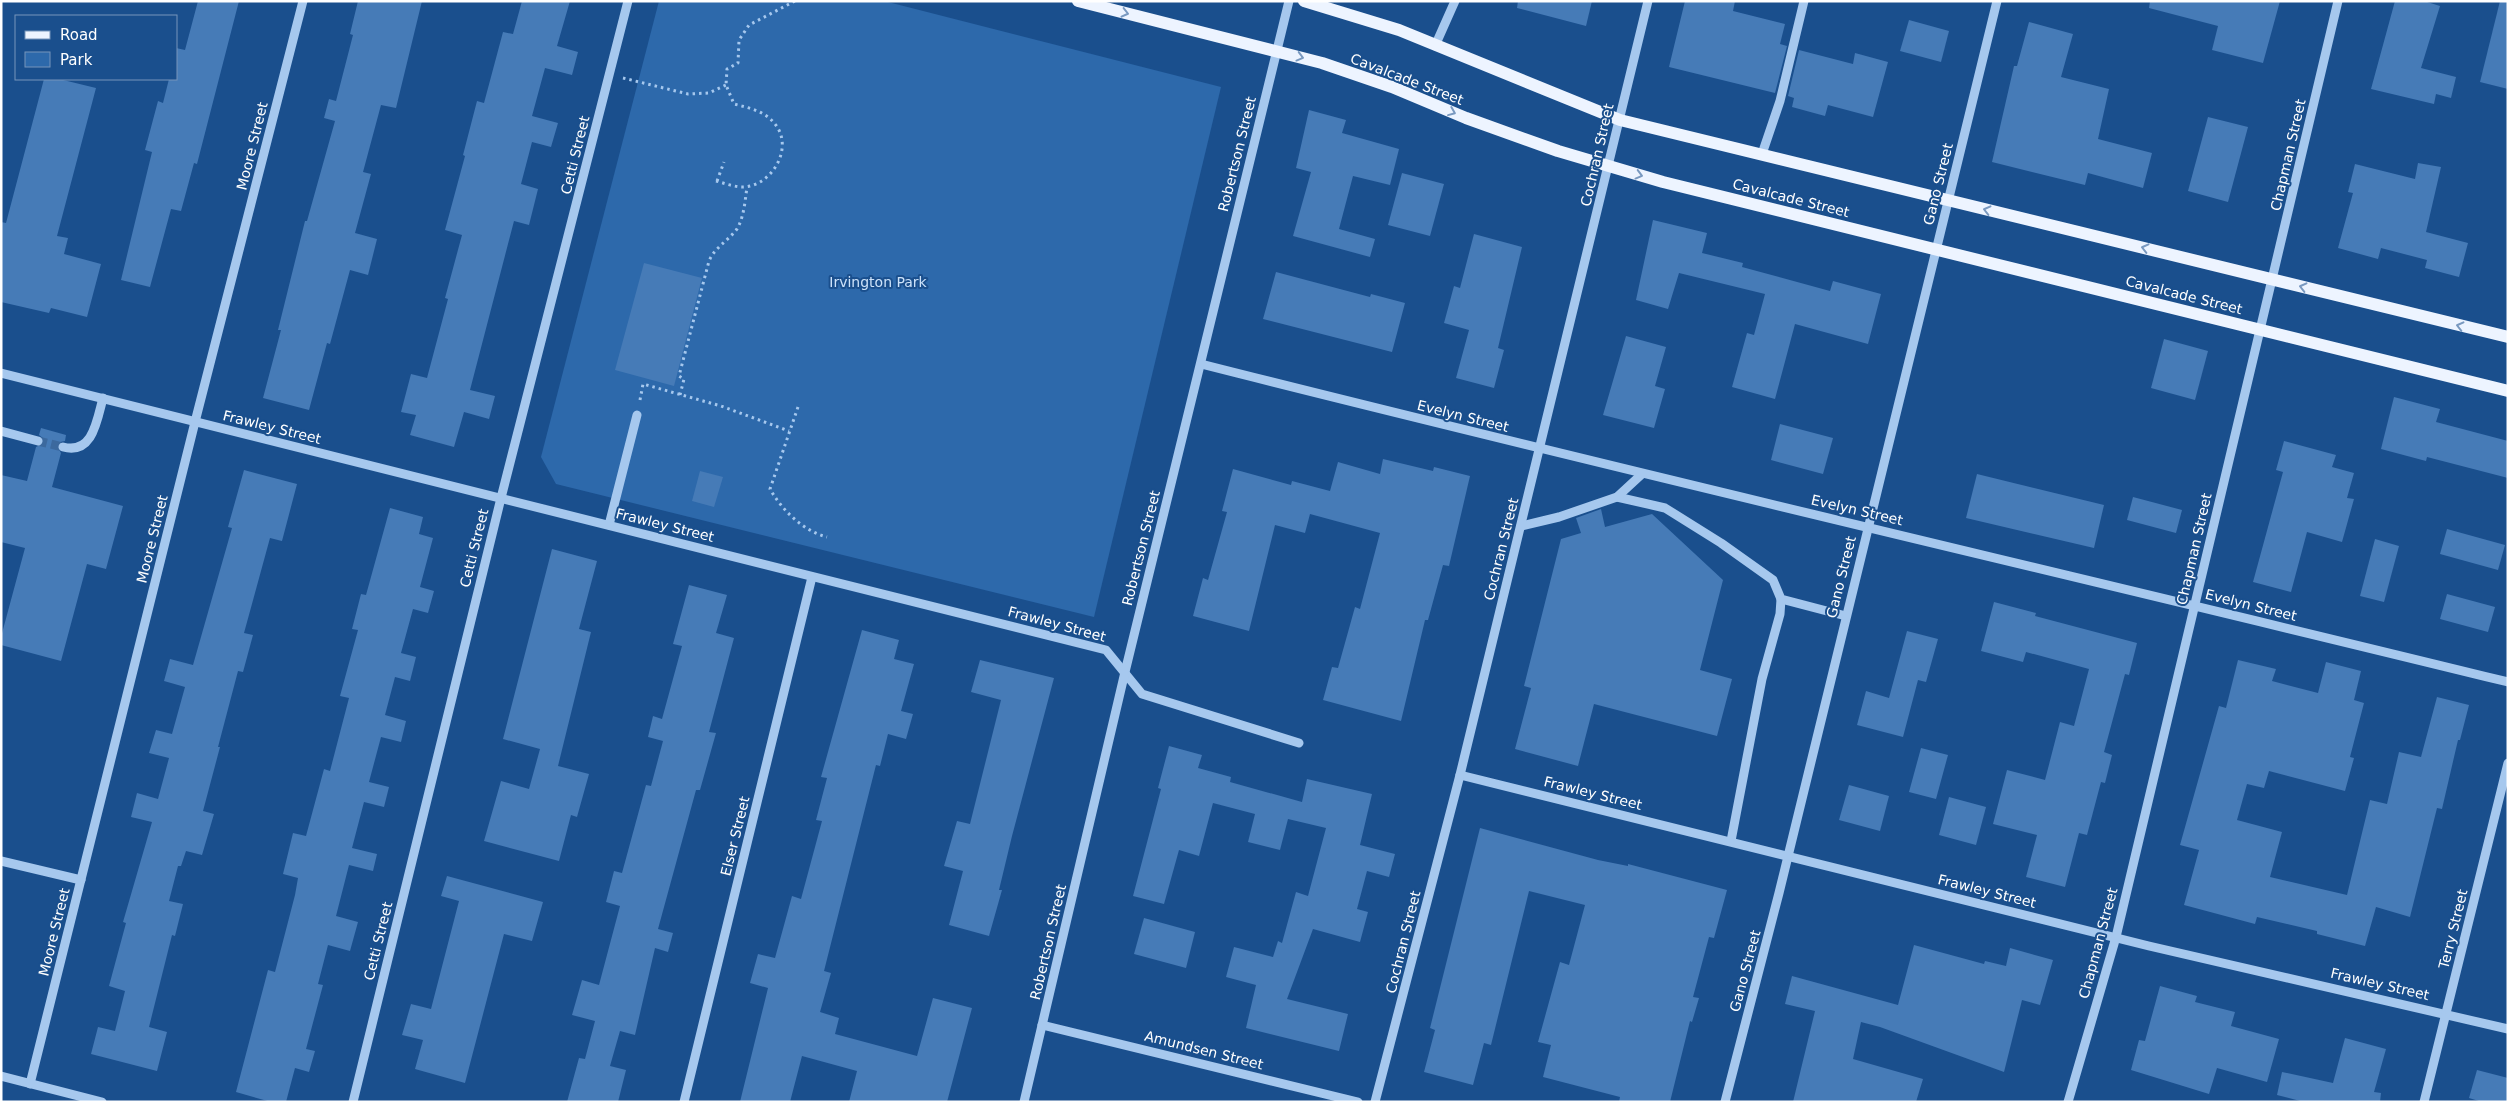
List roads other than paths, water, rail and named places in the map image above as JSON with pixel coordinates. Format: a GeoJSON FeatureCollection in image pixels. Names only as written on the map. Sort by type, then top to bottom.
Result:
{"type":"FeatureCollection","features":[{"type":"Feature","properties":{"kind":"main road","name":"Cavalcade Street"},"geometry":{"type":"LineString","coordinates":[[1078,1],[1322,63],[1392,87],[1485,124],[1609,166],[2508,391]]}},
{"type":"Feature","properties":{"kind":"main road"},"geometry":{"type":"LineString","coordinates":[[1304,1],[1399,30],[1620,120],[2508,337]]}},
{"type":"Feature","properties":{"kind":"street","name":"Moore Street"},"geometry":{"type":"LineString","coordinates":[[30,1084],[195,422],[303,1]]}},
{"type":"Feature","properties":{"kind":"street","name":"Cetti Street"},"geometry":{"type":"LineString","coordinates":[[353,1102],[501,498],[628,1]]}},
{"type":"Feature","properties":{"kind":"street","name":"Robertson Street"},"geometry":{"type":"LineString","coordinates":[[1024,1102],[1125,672],[1289,1]]}},
{"type":"Feature","properties":{"kind":"street"},"geometry":{"type":"LineString","coordinates":[[1435,46],[1455,1]]}},
{"type":"Feature","properties":{"kind":"street","name":"Cochran Street"},"geometry":{"type":"LineString","coordinates":[[1375,1102],[1460,775],[1648,1]]}},
{"type":"Feature","properties":{"kind":"street"},"geometry":{"type":"LineString","coordinates":[[1762,154],[1780,101],[1804,1]]}},
{"type":"Feature","properties":{"kind":"street","name":"Gano Street"},"geometry":{"type":"LineString","coordinates":[[1725,1102],[1788,856],[1867,526],[1997,1]]}},
{"type":"Feature","properties":{"kind":"street","name":"Chapman Street"},"geometry":{"type":"LineString","coordinates":[[2068,1102],[2116,937],[2338,1]]}},
{"type":"Feature","properties":{"kind":"street","name":"Evelyn Street"},"geometry":{"type":"LineString","coordinates":[[1201,364],[1540,450],[1867,526],[2508,682]]}},
{"type":"Feature","properties":{"kind":"street","name":"Frawley Street"},"geometry":{"type":"LineString","coordinates":[[1,373],[1106,650],[1142,694],[1299,744]]}},
{"type":"Feature","properties":{"kind":"street"},"geometry":{"type":"LineString","coordinates":[[63,447],[70,449],[81,447],[88,440],[94,430],[103,398]]}},
{"type":"Feature","properties":{"kind":"street"},"geometry":{"type":"LineString","coordinates":[[608,525],[637,414]]}},
{"type":"Feature","properties":{"kind":"street"},"geometry":{"type":"LineString","coordinates":[[1,431],[38,440]]}},
{"type":"Feature","properties":{"kind":"street"},"geometry":{"type":"LineString","coordinates":[[1521,526],[1559,517],[1617,497],[1642,474]]}},
{"type":"Feature","properties":{"kind":"street"},"geometry":{"type":"LineString","coordinates":[[1617,497],[1665,508],[1721,543],[1773,580],[1781,600],[1780,614],[1762,678],[1731,841]]}},
{"type":"Feature","properties":{"kind":"street","name":"Elser Street"},"geometry":{"type":"LineString","coordinates":[[684,1102],[812,576]]}},
{"type":"Feature","properties":{"kind":"street"},"geometry":{"type":"LineString","coordinates":[[1781,600],[1846,616]]}},
{"type":"Feature","properties":{"kind":"street","name":"Terry Street"},"geometry":{"type":"LineString","coordinates":[[2424,1102],[2508,763]]}},
{"type":"Feature","properties":{"kind":"street","name":"Frawley Street"},"geometry":{"type":"LineString","coordinates":[[1460,775],[2116,937],[2508,1029]]}},
{"type":"Feature","properties":{"kind":"street"},"geometry":{"type":"LineString","coordinates":[[1,861],[81,880]]}},
{"type":"Feature","properties":{"kind":"street","name":"Amundsen Street"},"geometry":{"type":"LineString","coordinates":[[1042,1025],[1358,1102]]}},
{"type":"Feature","properties":{"kind":"street"},"geometry":{"type":"LineString","coordinates":[[1,1076],[102,1102]]}},
{"type":"Feature","properties":{"kind":"tunnel"},"geometry":{"type":"LineString","coordinates":[[38,441],[63,447]]}},
{"type":"Feature","properties":{"kind":"park label","name":"Irvington Park"},"geometry":{"type":"Point","coordinates":[878,282]}}]}
